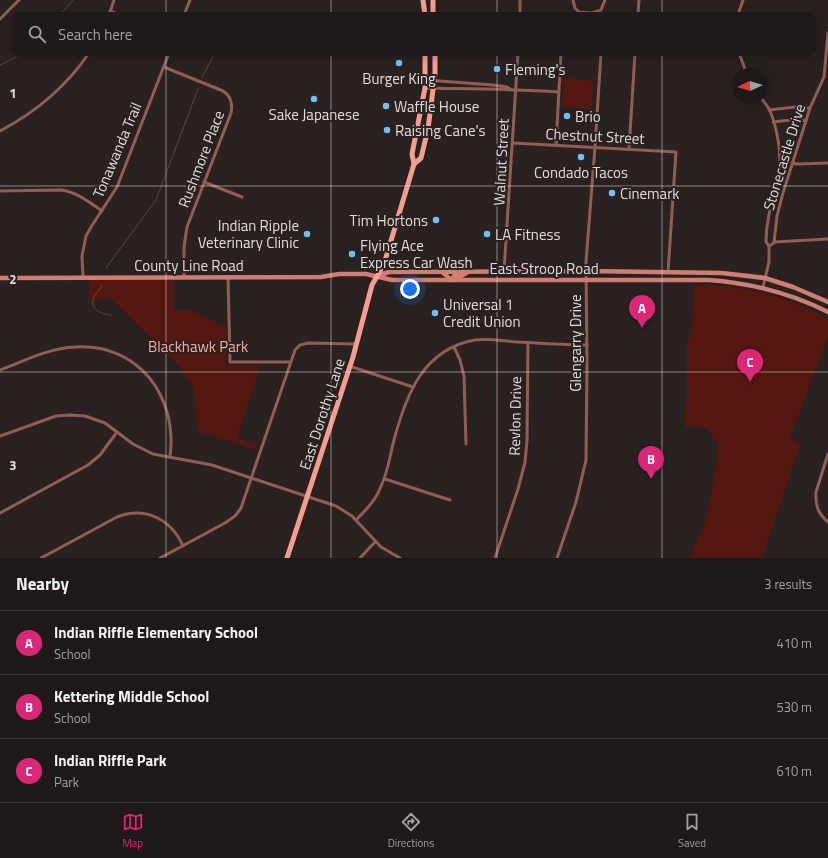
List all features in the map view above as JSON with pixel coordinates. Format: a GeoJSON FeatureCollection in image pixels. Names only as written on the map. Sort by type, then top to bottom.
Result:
{"type":"FeatureCollection","features":[{"type":"Feature","properties":{"kind":"main road"},"geometry":{"type":"LineString","coordinates":[[423,0],[424,12]]}},
{"type":"Feature","properties":{"kind":"main road"},"geometry":{"type":"LineString","coordinates":[[432,1],[434,12]]}},
{"type":"Feature","properties":{"kind":"main road"},"geometry":{"type":"LineString","coordinates":[[425,56],[426,80],[412,154],[414,164],[421,158],[428,129],[434,80],[435,56]]}},
{"type":"Feature","properties":{"kind":"main road","name":"East Dorothy Lane"},"geometry":{"type":"LineString","coordinates":[[287,558],[357,344],[361,330],[362,318],[372,285],[384,264],[414,164]]}},
{"type":"Feature","properties":{"kind":"main road","name":"East Stroop Road"},"geometry":{"type":"LineString","coordinates":[[377,276],[389,272],[586,270],[722,273],[765,278],[793,287],[828,302]]}},
{"type":"Feature","properties":{"kind":"main road"},"geometry":{"type":"LineString","coordinates":[[442,272],[448,276],[450,280],[454,276],[461,276],[470,272]]}},
{"type":"Feature","properties":{"kind":"main road","name":"County Line Road"},"geometry":{"type":"LineString","coordinates":[[0,278],[321,277],[339,274],[366,274],[377,276]]}},
{"type":"Feature","properties":{"kind":"main road","name":"East Stroop Road"},"geometry":{"type":"LineString","coordinates":[[377,276],[392,280],[709,280],[738,282],[763,287],[800,299],[828,312]]}},
{"type":"Feature","properties":{"kind":"street"},"geometry":{"type":"LineString","coordinates":[[0,19],[19,0]]}},
{"type":"Feature","properties":{"kind":"street"},"geometry":{"type":"LineString","coordinates":[[110,11],[114,0]]}},
{"type":"Feature","properties":{"kind":"street"},"geometry":{"type":"LineString","coordinates":[[185,12],[190,0]]}},
{"type":"Feature","properties":{"kind":"street"},"geometry":{"type":"LineString","coordinates":[[520,0],[520,12]]}},
{"type":"Feature","properties":{"kind":"street"},"geometry":{"type":"LineString","coordinates":[[574,0],[575,8],[578,12]]}},
{"type":"Feature","properties":{"kind":"street"},"geometry":{"type":"LineString","coordinates":[[597,12],[601,10],[605,0]]}},
{"type":"Feature","properties":{"kind":"street"},"geometry":{"type":"LineString","coordinates":[[638,12],[639,0]]}},
{"type":"Feature","properties":{"kind":"street"},"geometry":{"type":"LineString","coordinates":[[739,12],[743,0]]}},
{"type":"Feature","properties":{"kind":"street","name":"Stonecastle Drive"},"geometry":{"type":"LineString","coordinates":[[774,242],[777,216],[792,163],[810,108],[824,77],[828,33]]}},
{"type":"Feature","properties":{"kind":"street"},"geometry":{"type":"LineString","coordinates":[[0,131],[31,114],[54,95],[71,77],[87,56]]}},
{"type":"Feature","properties":{"kind":"street","name":"Tonawanda Trail"},"geometry":{"type":"LineString","coordinates":[[83,277],[82,256],[85,241],[91,227],[116,187],[168,56]]}},
{"type":"Feature","properties":{"kind":"street","name":"Walnut Street"},"geometry":{"type":"LineString","coordinates":[[504,271],[518,56]]}},
{"type":"Feature","properties":{"kind":"street"},"geometry":{"type":"LineString","coordinates":[[556,145],[561,56]]}},
{"type":"Feature","properties":{"kind":"street","name":"Glengarry Drive"},"geometry":{"type":"LineString","coordinates":[[558,558],[576,502],[586,460],[587,235],[595,147],[601,56]]}},
{"type":"Feature","properties":{"kind":"street"},"geometry":{"type":"LineString","coordinates":[[629,149],[635,56]]}},
{"type":"Feature","properties":{"kind":"street"},"geometry":{"type":"LineString","coordinates":[[740,56],[745,68]]}},
{"type":"Feature","properties":{"kind":"street","name":"Rushmore Place"},"geometry":{"type":"LineString","coordinates":[[164,67],[222,91],[228,95],[232,106],[231,113],[189,220],[184,246],[184,277]]}},
{"type":"Feature","properties":{"kind":"street"},"geometry":{"type":"LineString","coordinates":[[426,80],[492,85],[507,87],[510,89]]}},
{"type":"Feature","properties":{"kind":"street"},"geometry":{"type":"LineString","coordinates":[[425,88],[491,90],[516,89],[559,92]]}},
{"type":"Feature","properties":{"kind":"street"},"geometry":{"type":"LineString","coordinates":[[765,104],[769,110],[773,122],[779,149],[780,163],[766,222],[766,242],[770,246]]}},
{"type":"Feature","properties":{"kind":"street"},"geometry":{"type":"LineString","coordinates":[[769,110],[795,107],[810,108]]}},
{"type":"Feature","properties":{"kind":"street"},"geometry":{"type":"LineString","coordinates":[[773,122],[799,119],[806,121]]}},
{"type":"Feature","properties":{"kind":"street","name":"Chestnut Street"},"geometry":{"type":"LineString","coordinates":[[513,143],[676,152],[668,272]]}},
{"type":"Feature","properties":{"kind":"street"},"geometry":{"type":"LineString","coordinates":[[792,163],[828,163]]}},
{"type":"Feature","properties":{"kind":"street"},"geometry":{"type":"LineString","coordinates":[[204,182],[242,197]]}},
{"type":"Feature","properties":{"kind":"street"},"geometry":{"type":"LineString","coordinates":[[0,191],[62,190],[79,195],[102,211]]}},
{"type":"Feature","properties":{"kind":"street"},"geometry":{"type":"LineString","coordinates":[[763,287],[769,262],[770,246],[774,242],[828,239]]}},
{"type":"Feature","properties":{"kind":"street"},"geometry":{"type":"LineString","coordinates":[[228,277],[230,362],[290,362]]}},
{"type":"Feature","properties":{"kind":"street"},"geometry":{"type":"LineString","coordinates":[[356,520],[373,501],[385,478],[396,433],[418,377],[430,363],[444,352],[464,343],[482,340],[528,342],[553,345],[587,345]]}},
{"type":"Feature","properties":{"kind":"street","name":"Revlon Drive"},"geometry":{"type":"LineString","coordinates":[[495,558],[518,489],[525,462],[527,441],[528,342]]}},
{"type":"Feature","properties":{"kind":"street"},"geometry":{"type":"LineString","coordinates":[[160,558],[225,523],[235,516],[244,504],[295,350],[303,344],[357,344]]}},
{"type":"Feature","properties":{"kind":"street"},"geometry":{"type":"LineString","coordinates":[[0,370],[51,351],[67,347],[94,348],[120,356],[143,372],[156,386],[164,401],[171,428],[172,438],[170,457]]}},
{"type":"Feature","properties":{"kind":"street"},"geometry":{"type":"LineString","coordinates":[[454,347],[460,360],[464,376],[466,444]]}},
{"type":"Feature","properties":{"kind":"street"},"geometry":{"type":"LineString","coordinates":[[350,366],[413,387]]}},
{"type":"Feature","properties":{"kind":"street"},"geometry":{"type":"LineString","coordinates":[[0,436],[49,418],[70,415],[85,416],[99,420],[146,452],[212,464],[336,506],[352,516],[375,542],[388,552],[400,558]]}},
{"type":"Feature","properties":{"kind":"street"},"geometry":{"type":"LineString","coordinates":[[0,513],[88,465],[100,455],[117,432]]}},
{"type":"Feature","properties":{"kind":"street"},"geometry":{"type":"LineString","coordinates":[[828,454],[816,492],[818,510],[828,522]]}},
{"type":"Feature","properties":{"kind":"street"},"geometry":{"type":"LineString","coordinates":[[385,478],[450,500]]}},
{"type":"Feature","properties":{"kind":"street"},"geometry":{"type":"LineString","coordinates":[[41,558],[117,517],[130,513],[149,514],[160,518],[173,529],[183,546]]}},
{"type":"Feature","properties":{"kind":"street"},"geometry":{"type":"LineString","coordinates":[[360,558],[375,542]]}},
{"type":"Feature","properties":{"kind":"green space"},"geometry":{"type":"Polygon","coordinates":[[[564,78],[594,81],[591,109],[562,107],[564,78]]]}},
{"type":"Feature","properties":{"kind":"green space","name":"Blackhawk Park"},"geometry":{"type":"Polygon","coordinates":[[[89,280],[173,280],[174,310],[189,310],[226,327],[226,366],[260,366],[237,438],[258,445],[256,450],[197,431],[194,388],[179,366],[109,297],[90,304],[89,280]]]}},
{"type":"Feature","properties":{"kind":"green space"},"geometry":{"type":"Polygon","coordinates":[[[694,285],[729,287],[763,293],[812,310],[828,318],[828,337],[790,437],[800,445],[762,558],[689,558],[706,521],[719,445],[705,427],[685,427],[687,398],[687,338],[691,338],[694,285]]]}},
{"type":"Feature","properties":{"kind":"waterway"},"geometry":{"type":"LineString","coordinates":[[63,12],[73,0]]}},
{"type":"Feature","properties":{"kind":"waterway"},"geometry":{"type":"LineString","coordinates":[[0,65],[17,56]]}},
{"type":"Feature","properties":{"kind":"waterway"},"geometry":{"type":"LineString","coordinates":[[202,77],[213,56]]}},
{"type":"Feature","properties":{"kind":"waterway"},"geometry":{"type":"LineString","coordinates":[[106,268],[156,200],[198,89]]}},
{"type":"Feature","properties":{"kind":"waterway"},"geometry":{"type":"LineString","coordinates":[[102,285],[93,300],[93,304],[98,311],[111,315]]}},
{"type":"Feature","properties":{"kind":"place","name":"Burger King"},"geometry":{"type":"Point","coordinates":[399,63]}},
{"type":"Feature","properties":{"kind":"place","name":"Fleming's"},"geometry":{"type":"Point","coordinates":[497,69]}},
{"type":"Feature","properties":{"kind":"place","name":"Sake Japanese"},"geometry":{"type":"Point","coordinates":[314,99]}},
{"type":"Feature","properties":{"kind":"place","name":"Waffle House"},"geometry":{"type":"Point","coordinates":[386,106]}},
{"type":"Feature","properties":{"kind":"place","name":"Brio"},"geometry":{"type":"Point","coordinates":[567,116]}},
{"type":"Feature","properties":{"kind":"place","name":"Raising Cane's"},"geometry":{"type":"Point","coordinates":[387,130]}},
{"type":"Feature","properties":{"kind":"place","name":"Condado Tacos"},"geometry":{"type":"Point","coordinates":[581,157]}},
{"type":"Feature","properties":{"kind":"place","name":"Cinemark"},"geometry":{"type":"Point","coordinates":[612,193]}},
{"type":"Feature","properties":{"kind":"place","name":"Tim Hortons"},"geometry":{"type":"Point","coordinates":[436,220]}},
{"type":"Feature","properties":{"kind":"place","name":"Indian Ripple Veterinary Clinic"},"geometry":{"type":"Point","coordinates":[307,234]}},
{"type":"Feature","properties":{"kind":"place","name":"LA Fitness"},"geometry":{"type":"Point","coordinates":[487,234]}},
{"type":"Feature","properties":{"kind":"place","name":"Flying Ace Express Car Wash"},"geometry":{"type":"Point","coordinates":[352,254]}},
{"type":"Feature","properties":{"kind":"place","name":"Universal 1 Credit Union"},"geometry":{"type":"Point","coordinates":[435,313]}},
{"type":"Feature","properties":{"kind":"place","name":"Indian Riffle Elementary School"},"geometry":{"type":"Point","coordinates":[642,328]}},
{"type":"Feature","properties":{"kind":"place","name":"Indian Riffle Park"},"geometry":{"type":"Point","coordinates":[750,382]}},
{"type":"Feature","properties":{"kind":"place","name":"Kettering Middle School"},"geometry":{"type":"Point","coordinates":[651,479]}}]}
